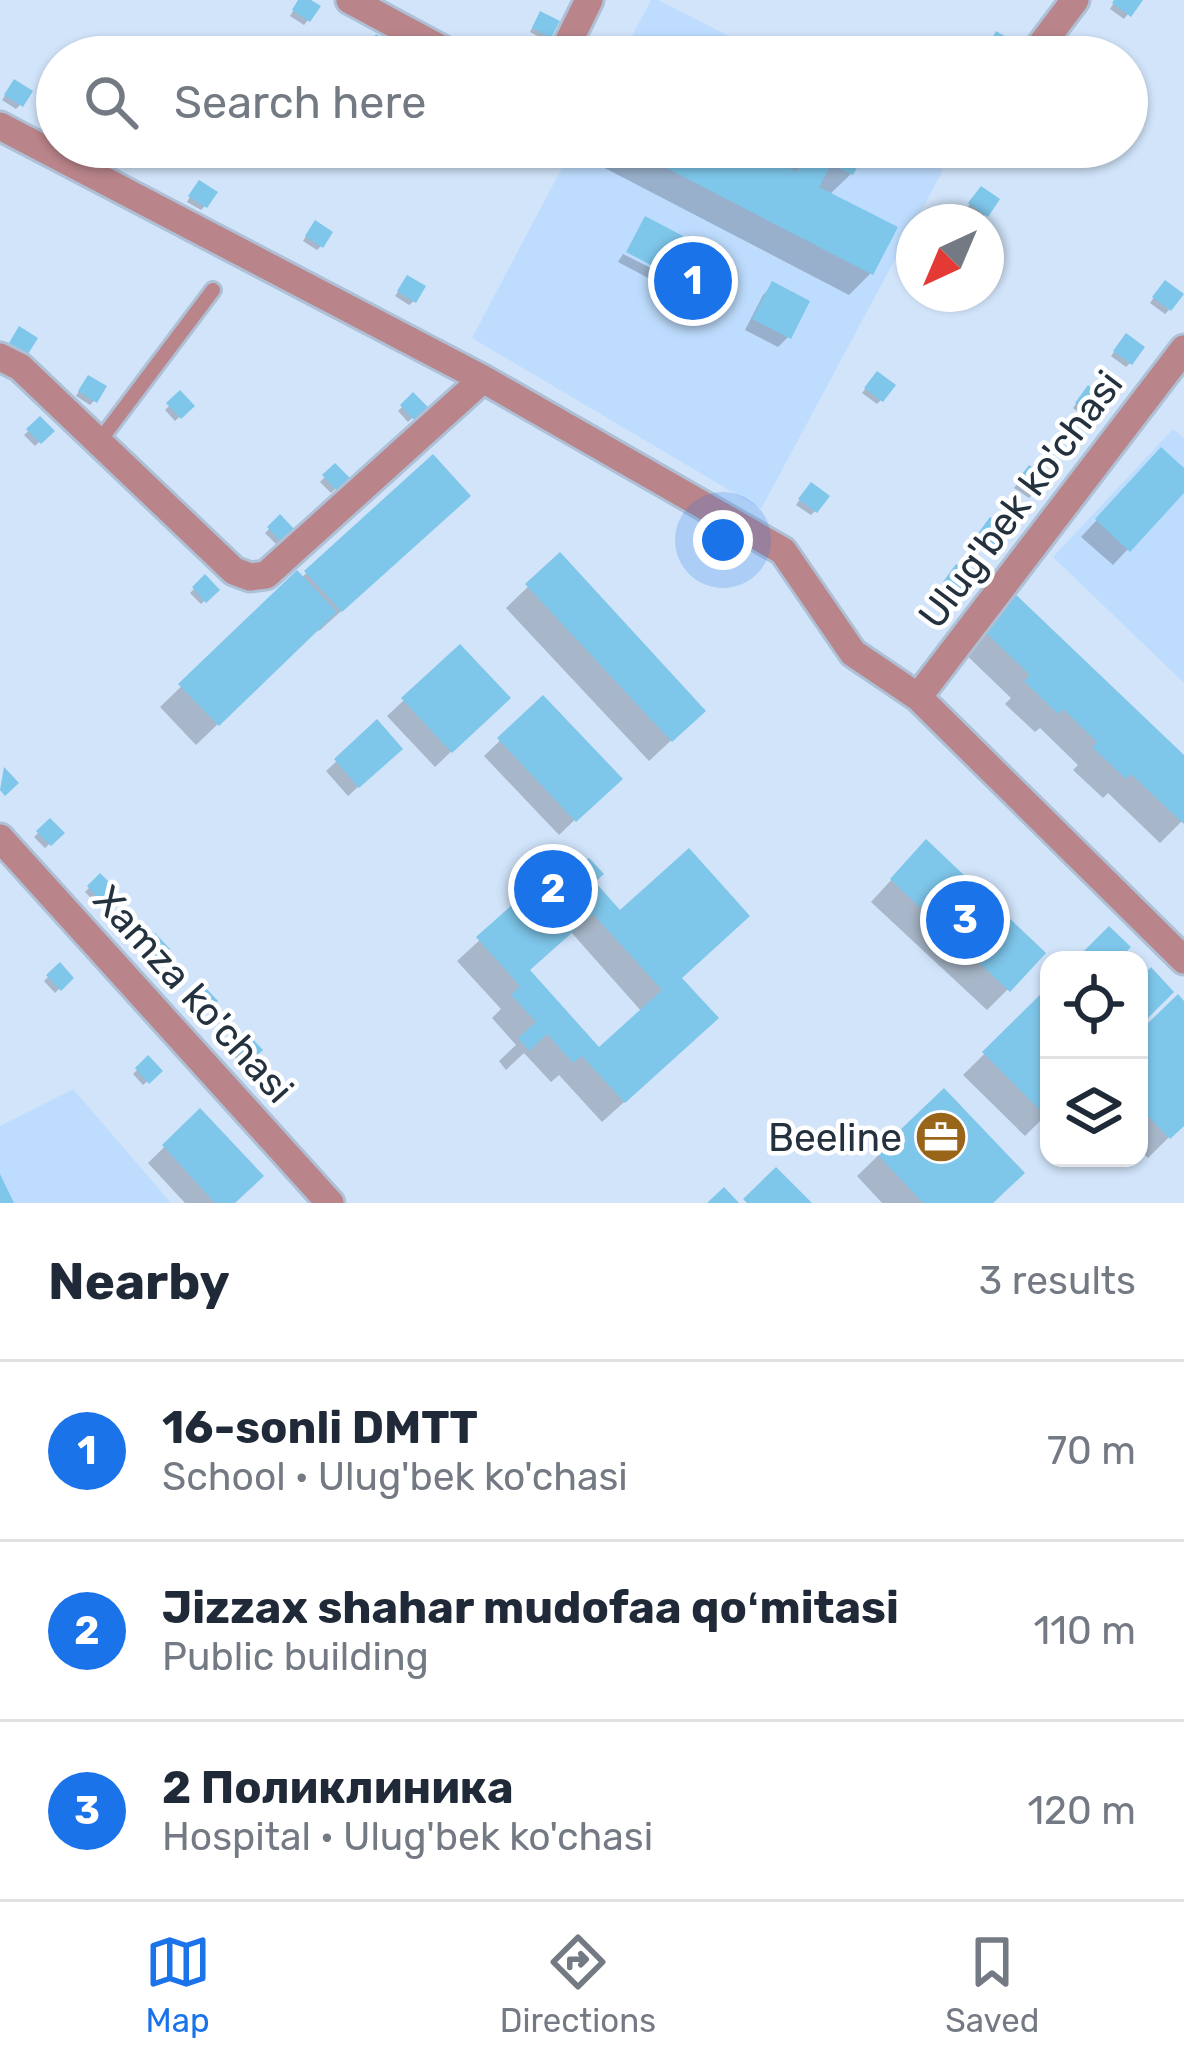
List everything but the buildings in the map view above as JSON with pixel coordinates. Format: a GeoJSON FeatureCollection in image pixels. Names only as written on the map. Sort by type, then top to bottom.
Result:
{"type":"FeatureCollection","features":[{"type":"Feature","properties":{"kind":"street"},"geometry":{"type":"LineString","coordinates":[[350,0],[417,36]]}},
{"type":"Feature","properties":{"kind":"street"},"geometry":{"type":"LineString","coordinates":[[571,36],[589,0]]}},
{"type":"Feature","properties":{"kind":"street"},"geometry":{"type":"LineString","coordinates":[[1048,36],[1075,0]]}},
{"type":"Feature","properties":{"kind":"street"},"geometry":{"type":"LineString","coordinates":[[0,125],[36,144]]}},
{"type":"Feature","properties":{"kind":"street"},"geometry":{"type":"LineString","coordinates":[[82,168],[483,379],[783,551],[854,653],[918,697],[1184,961]]}},
{"type":"Feature","properties":{"kind":"street","name":"Ulug'bek ko'chasi"},"geometry":{"type":"LineString","coordinates":[[918,697],[1184,349]]}},
{"type":"Feature","properties":{"kind":"street"},"geometry":{"type":"LineString","coordinates":[[0,357],[20,367],[234,571],[250,577],[266,575],[483,379]]}},
{"type":"Feature","properties":{"kind":"street","name":"Xamza ko'chasi"},"geometry":{"type":"LineString","coordinates":[[0,838],[330,1203]]}},
{"type":"Feature","properties":{"kind":"lane"},"geometry":{"type":"LineString","coordinates":[[98,443],[213,290]]}},
{"type":"Feature","properties":{"kind":"shaded area"},"geometry":{"type":"Polygon","coordinates":[[[651,0],[658,0],[729,36],[632,36],[651,0]]]}},
{"type":"Feature","properties":{"kind":"shaded area"},"geometry":{"type":"Polygon","coordinates":[[[562,168],[943,170],[925,204],[896,204],[896,258],[761,509],[472,338],[562,168]]]}},
{"type":"Feature","properties":{"kind":"shaded area"},"geometry":{"type":"Polygon","coordinates":[[[1173,429],[1184,438],[1184,683],[1053,557],[1173,429]]]}},
{"type":"Feature","properties":{"kind":"shaded area"},"geometry":{"type":"Polygon","coordinates":[[[73,1089],[171,1203],[0,1203],[0,1126],[73,1089]]]}},
{"type":"Feature","properties":{"kind":"place","name":"16-sonli DMTT"},"geometry":{"type":"Point","coordinates":[693,281]}},
{"type":"Feature","properties":{"kind":"place","name":"Jizzax shahar mudofaa qoʻmitasi"},"geometry":{"type":"Point","coordinates":[553,889]}},
{"type":"Feature","properties":{"kind":"place","name":"2 Поликлиника"},"geometry":{"type":"Point","coordinates":[965,920]}},
{"type":"Feature","properties":{"kind":"place","name":"Beeline"},"geometry":{"type":"Point","coordinates":[941,1137]}}]}
